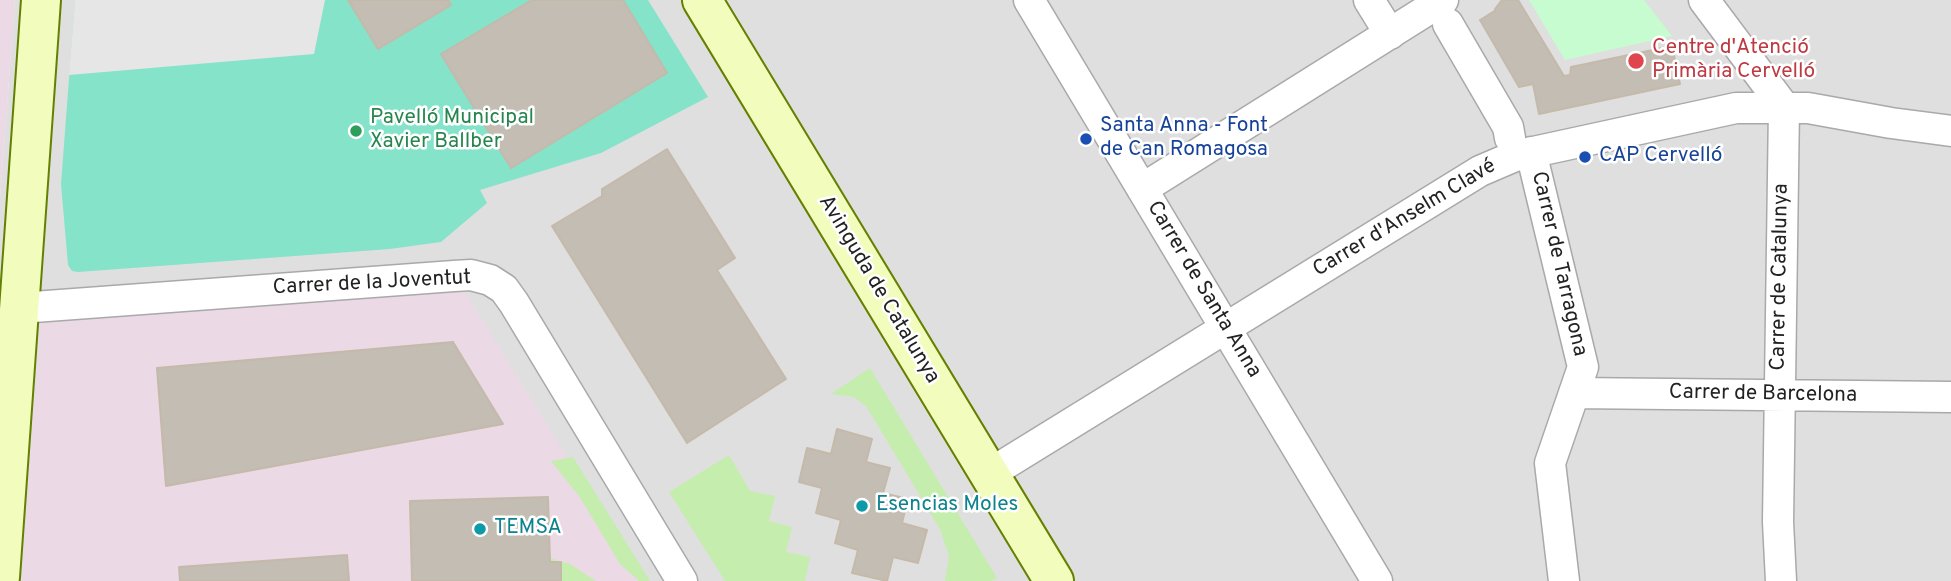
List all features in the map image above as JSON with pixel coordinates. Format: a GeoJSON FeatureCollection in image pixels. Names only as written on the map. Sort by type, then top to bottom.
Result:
{"type":"FeatureCollection","features":[{"type":"Feature","properties":{"kind":"street"},"geometry":{"type":"LineString","coordinates":[[0,577],[41,0]]}},
{"type":"Feature","properties":{"kind":"street","name":"Avinguda de Catalunya"},"geometry":{"type":"LineString","coordinates":[[702,0],[1054,581]]}},
{"type":"Feature","properties":{"kind":"street","name":"Carrer de Santa Anna"},"geometry":{"type":"LineString","coordinates":[[1029,0],[1377,581]]}},
{"type":"Feature","properties":{"kind":"street"},"geometry":{"type":"LineString","coordinates":[[1370,0],[1390,34]]}},
{"type":"Feature","properties":{"kind":"street"},"geometry":{"type":"LineString","coordinates":[[1704,0],[1784,107]]}},
{"type":"Feature","properties":{"kind":"street"},"geometry":{"type":"LineString","coordinates":[[1142,189],[1390,34],[1446,12]]}},
{"type":"Feature","properties":{"kind":"street","name":"Carrer de Tarragona"},"geometry":{"type":"LineString","coordinates":[[1446,12],[1508,127],[1521,145],[1583,367],[1550,463],[1564,581]]}},
{"type":"Feature","properties":{"kind":"street","name":"Carrer de Catalunya"},"geometry":{"type":"LineString","coordinates":[[1781,581],[1778,522],[1784,107]]}},
{"type":"Feature","properties":{"kind":"street","name":"Carrer d'Anselm Clavé"},"geometry":{"type":"LineString","coordinates":[[989,474],[1480,171],[1515,156],[1521,145],[1736,108],[1808,108],[1891,124],[1951,131]]}},
{"type":"Feature","properties":{"kind":"street","name":"Carrer de la Joventut"},"geometry":{"type":"LineString","coordinates":[[20,308],[454,276],[471,275],[490,280],[504,289],[514,303],[682,581]]}},
{"type":"Feature","properties":{"kind":"street","name":"Carrer de Barcelona"},"geometry":{"type":"LineString","coordinates":[[1574,393],[1951,397]]}},
{"type":"Feature","properties":{"kind":"shaded area"},"geometry":{"type":"Polygon","coordinates":[[[0,0],[15,0],[0,198],[0,0]]]}},
{"type":"Feature","properties":{"kind":"shaded area"},"geometry":{"type":"Polygon","coordinates":[[[15,0],[1951,0],[1951,581],[643,581],[0,321],[0,198],[15,0]]]}},
{"type":"Feature","properties":{"kind":"shaded area"},"geometry":{"type":"Polygon","coordinates":[[[75,0],[325,0],[314,54],[69,75],[75,0]]]}},
{"type":"Feature","properties":{"kind":"shaded area"},"geometry":{"type":"Polygon","coordinates":[[[462,287],[643,581],[0,581],[0,321],[462,287]]]}},
{"type":"Feature","properties":{"kind":"green space","name":"Pavelló Municipal Xavier Ballber"},"geometry":{"type":"Polygon","coordinates":[[[75,0],[648,0],[708,97],[601,153],[480,190],[487,203],[441,242],[390,249],[78,272],[72,271],[68,265],[61,184],[75,0]]]}},
{"type":"Feature","properties":{"kind":"green space"},"geometry":{"type":"Polygon","coordinates":[[[1529,0],[1644,0],[1672,36],[1565,60],[1529,0]]]}},
{"type":"Feature","properties":{"kind":"green space"},"geometry":{"type":"Polygon","coordinates":[[[870,368],[997,578],[991,581],[945,581],[949,556],[940,529],[866,406],[854,397],[831,394],[870,368]]]}},
{"type":"Feature","properties":{"kind":"green space"},"geometry":{"type":"Polygon","coordinates":[[[729,455],[750,491],[775,496],[769,521],[792,527],[786,552],[810,557],[805,581],[725,581],[669,492],[729,455]]]}},
{"type":"Feature","properties":{"kind":"green space"},"geometry":{"type":"Polygon","coordinates":[[[573,457],[650,581],[639,581],[620,564],[579,496],[551,461],[573,457]]]}},
{"type":"Feature","properties":{"kind":"green space"},"geometry":{"type":"Polygon","coordinates":[[[550,558],[570,564],[596,581],[561,581],[561,562],[550,562],[550,558]]]}},
{"type":"Feature","properties":{"kind":"building"},"geometry":{"type":"Polygon","coordinates":[[[348,0],[448,0],[451,5],[378,49],[348,0]]]}},
{"type":"Feature","properties":{"kind":"building"},"geometry":{"type":"Polygon","coordinates":[[[532,0],[623,0],[667,73],[511,168],[441,54],[532,0]]]}},
{"type":"Feature","properties":{"kind":"building","name":"Centre d'Atenció Primària Cervelló"},"geometry":{"type":"Polygon","coordinates":[[[1502,0],[1518,0],[1564,76],[1570,75],[1571,67],[1672,46],[1680,84],[1539,114],[1533,84],[1519,87],[1480,20],[1496,10],[1502,0]]]}},
{"type":"Feature","properties":{"kind":"building"},"geometry":{"type":"Polygon","coordinates":[[[667,149],[735,258],[717,270],[786,379],[687,443],[552,226],[602,196],[602,189],[667,149]]]}},
{"type":"Feature","properties":{"kind":"building"},"geometry":{"type":"Polygon","coordinates":[[[453,342],[503,424],[166,486],[157,368],[453,342]]]}},
{"type":"Feature","properties":{"kind":"building","name":"Esencias Moles"},"geometry":{"type":"Polygon","coordinates":[[[837,429],[872,439],[866,462],[890,468],[883,493],[908,499],[902,523],[927,530],[918,563],[893,557],[887,581],[852,573],[858,550],[835,543],[841,520],[816,513],[822,488],[799,482],[807,448],[831,454],[837,429]]]}},
{"type":"Feature","properties":{"kind":"building","name":"TEMSA"},"geometry":{"type":"Polygon","coordinates":[[[548,497],[550,562],[561,562],[561,581],[412,581],[410,501],[548,497]]]}},
{"type":"Feature","properties":{"kind":"building"},"geometry":{"type":"Polygon","coordinates":[[[347,555],[349,581],[180,581],[179,567],[347,555]]]}},
{"type":"Feature","properties":{"kind":"place","name":"Centre d'Atenció Primària Cervelló"},"geometry":{"type":"Point","coordinates":[1636,61]}},
{"type":"Feature","properties":{"kind":"place","name":"Pavelló Municipal Xavier Ballber"},"geometry":{"type":"Point","coordinates":[356,131]}},
{"type":"Feature","properties":{"kind":"place","name":"Santa Anna - Font de Can Romagosa"},"geometry":{"type":"Point","coordinates":[1086,139]}},
{"type":"Feature","properties":{"kind":"place","name":"CAP Cervelló"},"geometry":{"type":"Point","coordinates":[1585,157]}},
{"type":"Feature","properties":{"kind":"place","name":"Esencias Moles"},"geometry":{"type":"Point","coordinates":[862,506]}},
{"type":"Feature","properties":{"kind":"place","name":"TEMSA"},"geometry":{"type":"Point","coordinates":[480,529]}}]}
